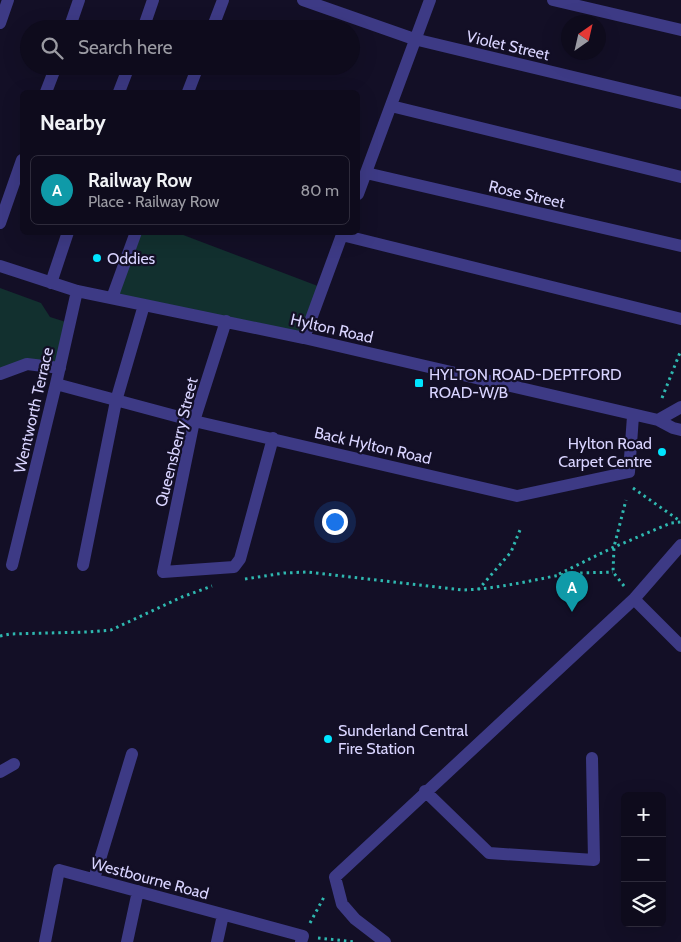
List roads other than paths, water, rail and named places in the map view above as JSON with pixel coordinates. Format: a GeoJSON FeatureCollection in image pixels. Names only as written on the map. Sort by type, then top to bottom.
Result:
{"type":"FeatureCollection","features":[{"type":"Feature","properties":{"kind":"street"},"geometry":{"type":"LineString","coordinates":[[0,23],[8,0]]}},
{"type":"Feature","properties":{"kind":"street"},"geometry":{"type":"LineString","coordinates":[[72,20],[79,0]]}},
{"type":"Feature","properties":{"kind":"street"},"geometry":{"type":"LineString","coordinates":[[146,20],[153,0]]}},
{"type":"Feature","properties":{"kind":"street"},"geometry":{"type":"LineString","coordinates":[[215,20],[223,0]]}},
{"type":"Feature","properties":{"kind":"street","name":"Violet Street"},"geometry":{"type":"LineString","coordinates":[[303,0],[360,20]]}},
{"type":"Feature","properties":{"kind":"street"},"geometry":{"type":"LineString","coordinates":[[360,189],[430,0]]}},
{"type":"Feature","properties":{"kind":"street"},"geometry":{"type":"LineString","coordinates":[[553,0],[681,30]]}},
{"type":"Feature","properties":{"kind":"street","name":"Violet Street"},"geometry":{"type":"LineString","coordinates":[[360,20],[414,39],[681,103]]}},
{"type":"Feature","properties":{"kind":"street"},"geometry":{"type":"LineString","coordinates":[[47,90],[53,75]]}},
{"type":"Feature","properties":{"kind":"street"},"geometry":{"type":"LineString","coordinates":[[120,90],[126,75]]}},
{"type":"Feature","properties":{"kind":"street"},"geometry":{"type":"LineString","coordinates":[[189,90],[195,75]]}},
{"type":"Feature","properties":{"kind":"street"},"geometry":{"type":"LineString","coordinates":[[390,106],[681,178]]}},
{"type":"Feature","properties":{"kind":"street"},"geometry":{"type":"LineString","coordinates":[[0,223],[20,166]]}},
{"type":"Feature","properties":{"kind":"street","name":"Rose Street"},"geometry":{"type":"LineString","coordinates":[[366,173],[681,246]]}},
{"type":"Feature","properties":{"kind":"street"},"geometry":{"type":"LineString","coordinates":[[51,283],[67,235]]}},
{"type":"Feature","properties":{"kind":"street"},"geometry":{"type":"LineString","coordinates":[[112,298],[135,235]]}},
{"type":"Feature","properties":{"kind":"street"},"geometry":{"type":"LineString","coordinates":[[304,338],[343,235]]}},
{"type":"Feature","properties":{"kind":"street"},"geometry":{"type":"LineString","coordinates":[[347,235],[681,319]]}},
{"type":"Feature","properties":{"kind":"street","name":"Hylton Road"},"geometry":{"type":"LineString","coordinates":[[0,266],[77,291],[304,338],[633,416],[658,420],[681,430]]}},
{"type":"Feature","properties":{"kind":"street","name":"Wentworth Terrace"},"geometry":{"type":"LineString","coordinates":[[12,565],[77,291]]}},
{"type":"Feature","properties":{"kind":"street"},"geometry":{"type":"LineString","coordinates":[[83,565],[116,400],[144,305]]}},
{"type":"Feature","properties":{"kind":"street","name":"Queensberry Street"},"geometry":{"type":"LineString","coordinates":[[226,321],[194,421],[163,572],[234,567],[240,559],[272,438]]}},
{"type":"Feature","properties":{"kind":"street"},"geometry":{"type":"LineString","coordinates":[[0,374],[27,364],[60,368]]}},
{"type":"Feature","properties":{"kind":"street","name":"Back Hylton Road"},"geometry":{"type":"LineString","coordinates":[[56,384],[194,421],[517,496],[630,472],[633,416]]}},
{"type":"Feature","properties":{"kind":"street"},"geometry":{"type":"LineString","coordinates":[[658,420],[681,408]]}},
{"type":"Feature","properties":{"kind":"street"},"geometry":{"type":"LineString","coordinates":[[384,942],[354,919],[342,904],[335,877],[425,791],[634,599],[681,545]]}},
{"type":"Feature","properties":{"kind":"street"},"geometry":{"type":"LineString","coordinates":[[634,599],[681,646]]}},
{"type":"Feature","properties":{"kind":"street"},"geometry":{"type":"LineString","coordinates":[[94,879],[132,754]]}},
{"type":"Feature","properties":{"kind":"street"},"geometry":{"type":"LineString","coordinates":[[425,791],[489,853],[594,860],[592,758]]}},
{"type":"Feature","properties":{"kind":"street"},"geometry":{"type":"LineString","coordinates":[[0,772],[14,764]]}},
{"type":"Feature","properties":{"kind":"street","name":"Westbourne Road"},"geometry":{"type":"LineString","coordinates":[[45,942],[59,870],[223,914],[302,939]]}},
{"type":"Feature","properties":{"kind":"street"},"geometry":{"type":"LineString","coordinates":[[127,942],[138,891]]}},
{"type":"Feature","properties":{"kind":"street"},"geometry":{"type":"LineString","coordinates":[[217,942],[223,914]]}},
{"type":"Feature","properties":{"kind":"place","name":"Oddies"},"geometry":{"type":"Point","coordinates":[97,258]}},
{"type":"Feature","properties":{"kind":"place","name":"HYLTON ROAD-DEPTFORD ROAD-W/B"},"geometry":{"type":"Point","coordinates":[419,383]}},
{"type":"Feature","properties":{"kind":"place","name":"Hylton Road Carpet Centre"},"geometry":{"type":"Point","coordinates":[662,452]}},
{"type":"Feature","properties":{"kind":"place","name":"Railway Row"},"geometry":{"type":"Point","coordinates":[572,612]}},
{"type":"Feature","properties":{"kind":"place","name":"Sunderland Central Fire Station"},"geometry":{"type":"Point","coordinates":[328,739]}}]}
